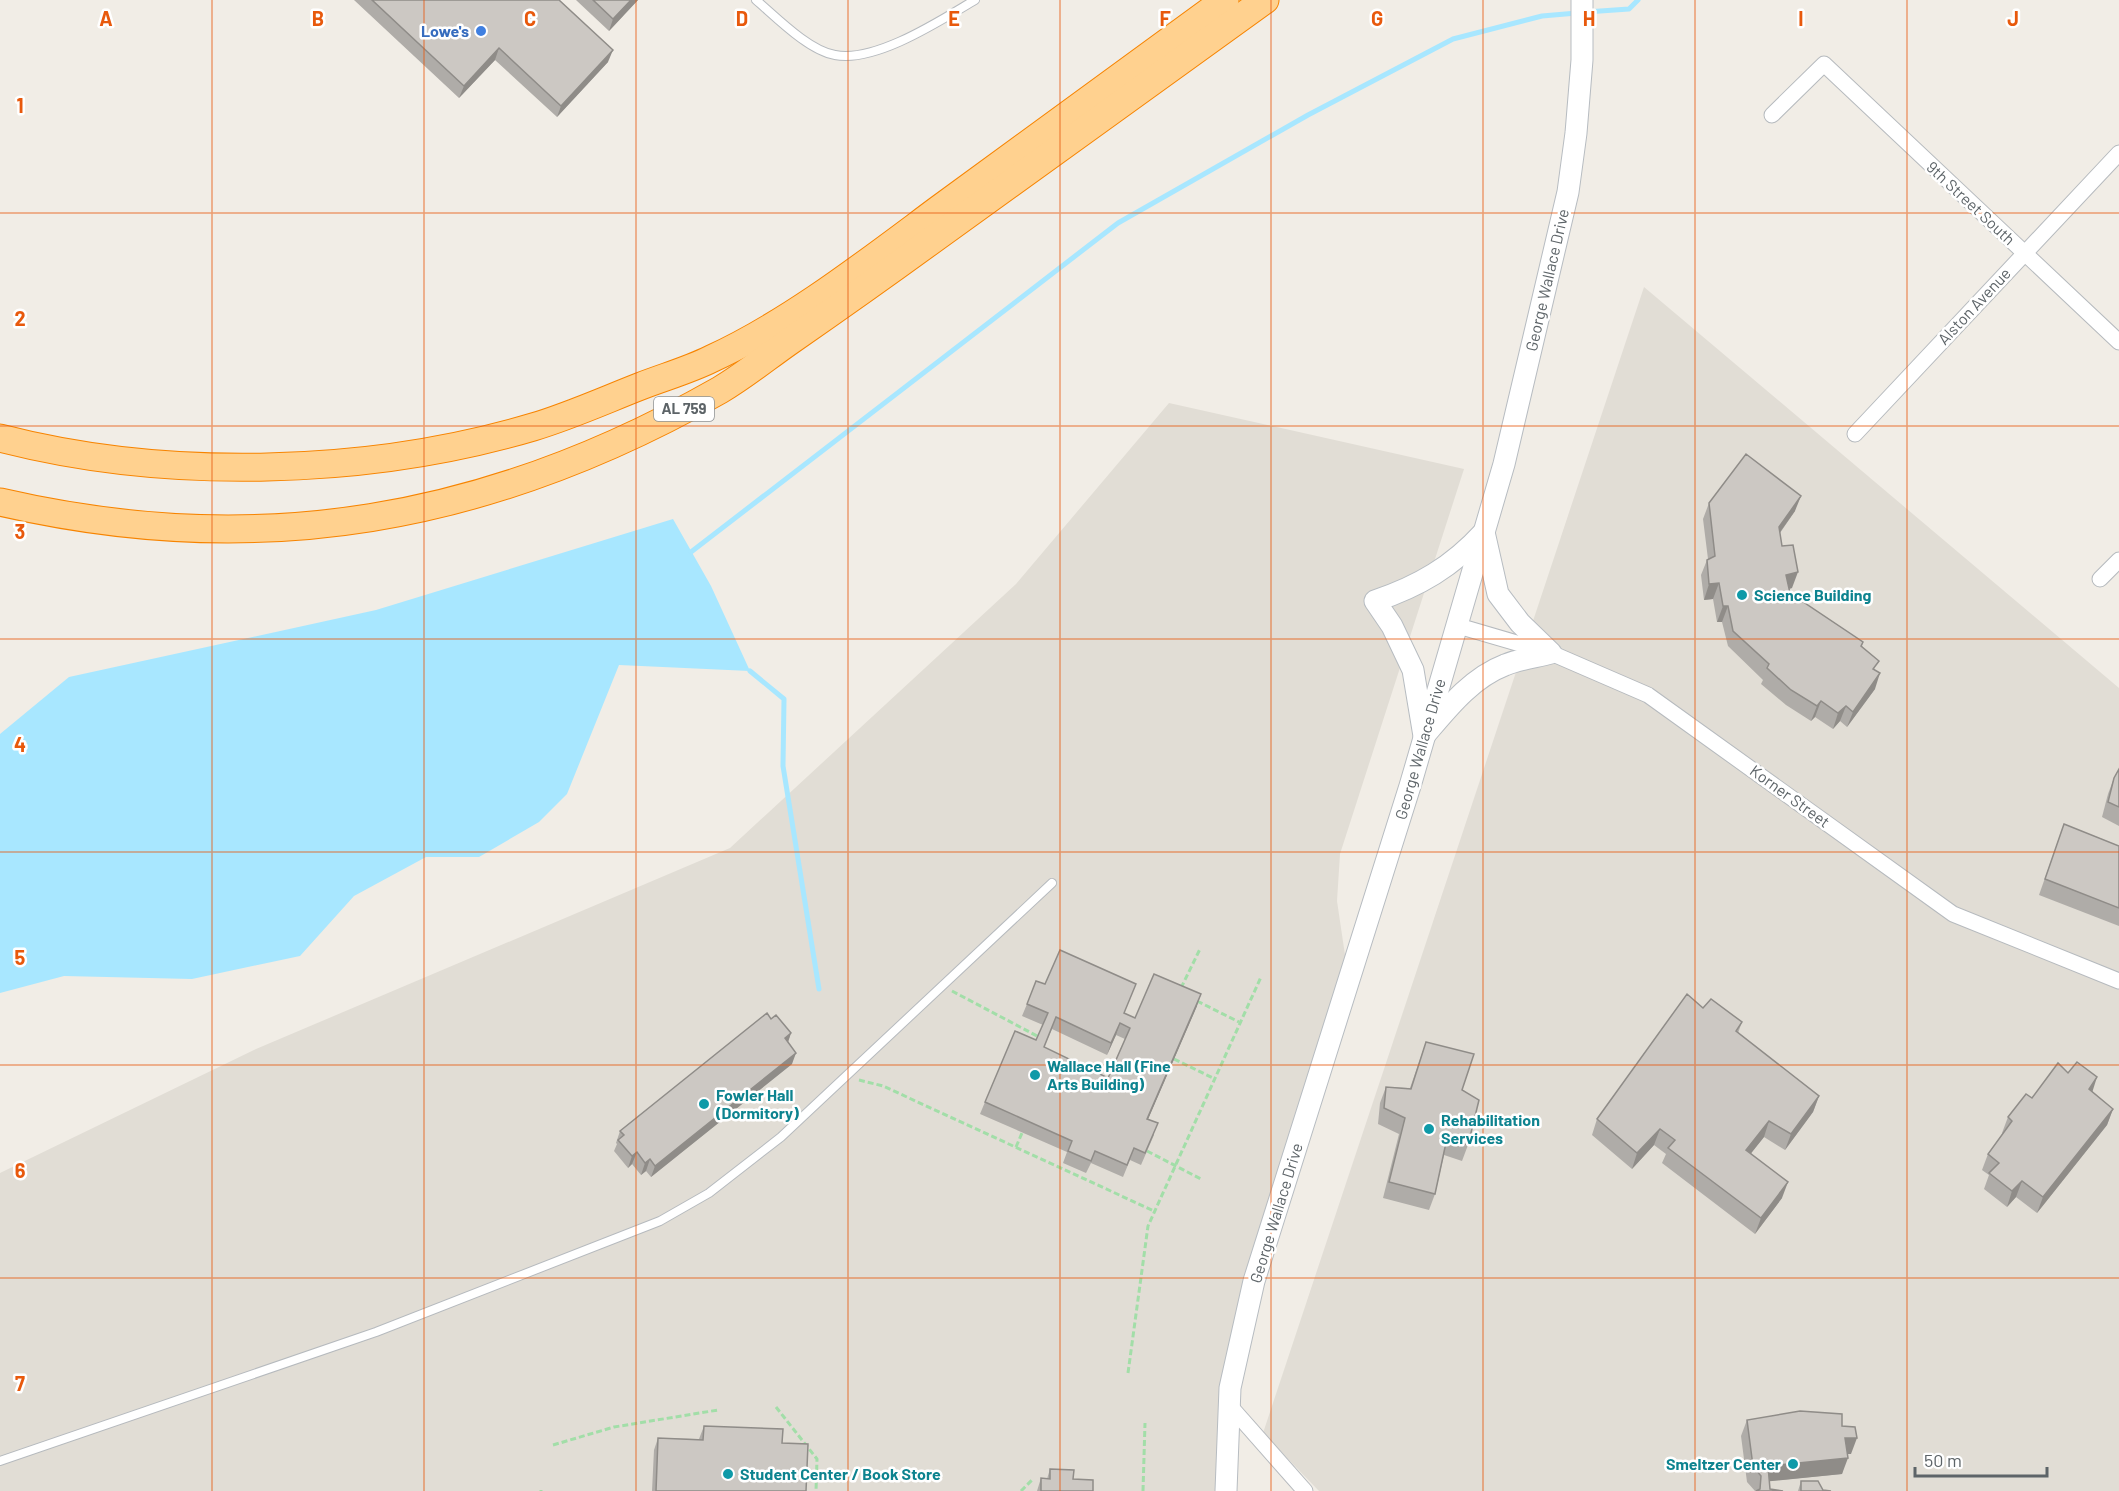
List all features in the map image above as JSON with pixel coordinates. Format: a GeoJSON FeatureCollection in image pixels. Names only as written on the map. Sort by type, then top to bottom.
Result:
{"type":"FeatureCollection","features":[{"type":"Feature","properties":{"kind":"highway","name":"AL 759"},"geometry":{"type":"LineString","coordinates":[[0,438],[51,449],[142,461],[289,465],[387,457],[435,449],[532,428],[587,410],[712,359],[818,295],[1225,0]]}},
{"type":"Feature","properties":{"kind":"highway","name":"AL 759"},"geometry":{"type":"LineString","coordinates":[[0,502],[72,517],[162,528],[231,530],[300,527],[358,521],[446,504],[564,466],[660,421],[723,388],[1265,0]]}},
{"type":"Feature","properties":{"kind":"street","name":"George Wallace Drive"},"geometry":{"type":"LineString","coordinates":[[1226,1491],[1230,1406],[1235,1360],[1254,1281],[1424,736],[1504,464],[1568,192],[1582,60],[1582,0]]}},
{"type":"Feature","properties":{"kind":"street","name":"9th Street South"},"geometry":{"type":"LineString","coordinates":[[1772,115],[1824,64],[2119,342]]}},
{"type":"Feature","properties":{"kind":"street","name":"Alston Avenue"},"geometry":{"type":"LineString","coordinates":[[1855,434],[2119,153]]}},
{"type":"Feature","properties":{"kind":"street"},"geometry":{"type":"LineString","coordinates":[[1484,532],[1498,594],[1520,623],[1551,653]]}},
{"type":"Feature","properties":{"kind":"street"},"geometry":{"type":"LineString","coordinates":[[1424,736],[1413,670],[1392,626],[1375,601],[1408,590],[1445,569],[1484,532]]}},
{"type":"Feature","properties":{"kind":"street"},"geometry":{"type":"LineString","coordinates":[[2100,579],[2119,560]]}},
{"type":"Feature","properties":{"kind":"street","name":"Korner Street"},"geometry":{"type":"LineString","coordinates":[[1455,625],[1551,653],[1648,695],[1953,914],[2119,981]]}},
{"type":"Feature","properties":{"kind":"street"},"geometry":{"type":"LineString","coordinates":[[1424,736],[1454,701],[1490,672],[1507,664],[1551,653]]}},
{"type":"Feature","properties":{"kind":"street"},"geometry":{"type":"LineString","coordinates":[[1230,1406],[1305,1491]]}},
{"type":"Feature","properties":{"kind":"lane"},"geometry":{"type":"LineString","coordinates":[[756,0],[792,31],[835,56],[873,52],[900,41],[975,0]]}},
{"type":"Feature","properties":{"kind":"lane"},"geometry":{"type":"LineString","coordinates":[[0,1461],[376,1332],[660,1221],[710,1193],[781,1137],[1052,883]]}},
{"type":"Feature","properties":{"kind":"path"},"geometry":{"type":"LineString","coordinates":[[1179,992],[1200,949]]}},
{"type":"Feature","properties":{"kind":"path"},"geometry":{"type":"LineString","coordinates":[[1128,1373],[1148,1226],[1262,977]]}},
{"type":"Feature","properties":{"kind":"path"},"geometry":{"type":"LineString","coordinates":[[943,985],[1039,1037]]}},
{"type":"Feature","properties":{"kind":"path"},"geometry":{"type":"LineString","coordinates":[[1189,997],[1240,1022]]}},
{"type":"Feature","properties":{"kind":"path"},"geometry":{"type":"LineString","coordinates":[[1174,1059],[1215,1078]]}},
{"type":"Feature","properties":{"kind":"path"},"geometry":{"type":"LineString","coordinates":[[846,1076],[884,1086],[1155,1212]]}},
{"type":"Feature","properties":{"kind":"path"},"geometry":{"type":"LineString","coordinates":[[1016,1147],[1022,1133]]}},
{"type":"Feature","properties":{"kind":"path"},"geometry":{"type":"LineString","coordinates":[[1147,1151],[1201,1179]]}},
{"type":"Feature","properties":{"kind":"path"},"geometry":{"type":"LineString","coordinates":[[776,1407],[817,1459],[816,1491]]}},
{"type":"Feature","properties":{"kind":"path"},"geometry":{"type":"LineString","coordinates":[[553,1445],[614,1426],[718,1410]]}},
{"type":"Feature","properties":{"kind":"path"},"geometry":{"type":"LineString","coordinates":[[1143,1491],[1145,1423]]}},
{"type":"Feature","properties":{"kind":"path"},"geometry":{"type":"LineString","coordinates":[[1021,1491],[1033,1479]]}},
{"type":"Feature","properties":{"kind":"shaded area"},"geometry":{"type":"Polygon","coordinates":[[[1644,287],[2119,688],[2119,1491],[1319,1491],[1263,1433],[1644,287]]]}},
{"type":"Feature","properties":{"kind":"shaded area"},"geometry":{"type":"Polygon","coordinates":[[[1169,403],[1464,469],[1340,854],[1337,901],[1349,982],[1254,1281],[1226,1491],[0,1491],[0,1173],[256,1049],[730,848],[1016,584],[1169,403]]]}},
{"type":"Feature","properties":{"kind":"water"},"geometry":{"type":"Polygon","coordinates":[[[673,519],[711,586],[750,671],[619,665],[567,794],[539,822],[479,857],[426,857],[354,896],[300,956],[192,979],[64,976],[0,993],[0,734],[69,677],[376,610],[673,519]]]}},
{"type":"Feature","properties":{"kind":"building","name":"Lowe's"},"geometry":{"type":"Polygon","coordinates":[[[372,0],[559,0],[613,50],[561,106],[499,48],[464,86],[372,0]]]}},
{"type":"Feature","properties":{"kind":"building"},"geometry":{"type":"Polygon","coordinates":[[[593,0],[631,0],[613,19],[593,0]]]}},
{"type":"Feature","properties":{"kind":"building","name":"Science Building"},"geometry":{"type":"Polygon","coordinates":[[[1746,454],[1801,496],[1779,527],[1782,546],[1793,545],[1798,572],[1786,575],[1790,593],[1863,642],[1861,646],[1879,661],[1873,669],[1880,673],[1853,712],[1846,706],[1838,713],[1821,701],[1817,706],[1791,690],[1767,668],[1769,664],[1733,631],[1728,606],[1723,606],[1719,583],[1709,584],[1707,560],[1715,556],[1709,503],[1746,454]]]}},
{"type":"Feature","properties":{"kind":"building"},"geometry":{"type":"Polygon","coordinates":[[[2119,769],[2119,807],[2108,802],[2114,778],[2119,769]]]}},
{"type":"Feature","properties":{"kind":"building"},"geometry":{"type":"Polygon","coordinates":[[[2064,824],[2119,846],[2119,908],[2045,879],[2064,824]]]}},
{"type":"Feature","properties":{"kind":"building","name":"Wallace Hall (Fine Arts Building)"},"geometry":{"type":"Polygon","coordinates":[[[1060,950],[1136,984],[1124,1013],[1135,1018],[1154,974],[1201,994],[1147,1119],[1158,1123],[1145,1153],[1134,1148],[1127,1165],[1095,1151],[1091,1161],[1068,1151],[1072,1141],[985,1102],[1015,1031],[1036,1040],[1048,1013],[1027,1004],[1036,981],[1045,984],[1060,950]],[[1056,1017],[1044,1047],[1108,1078],[1130,1028],[1120,1023],[1111,1043],[1056,1017]]]}},
{"type":"Feature","properties":{"kind":"building"},"geometry":{"type":"Polygon","coordinates":[[[1687,994],[1703,1008],[1711,999],[1742,1022],[1736,1031],[1819,1096],[1791,1134],[1769,1121],[1746,1150],[1788,1182],[1761,1218],[1668,1148],[1675,1140],[1660,1129],[1637,1153],[1597,1119],[1687,994]]]}},
{"type":"Feature","properties":{"kind":"building","name":"Fowler Hall (Dormitory)"},"geometry":{"type":"Polygon","coordinates":[[[767,1013],[771,1019],[776,1015],[791,1033],[785,1038],[796,1053],[655,1166],[650,1159],[645,1163],[637,1152],[632,1156],[618,1140],[624,1135],[620,1131],[767,1013]]]}},
{"type":"Feature","properties":{"kind":"building","name":"Rehabilitation Services"},"geometry":{"type":"Polygon","coordinates":[[[1426,1042],[1474,1054],[1462,1090],[1479,1100],[1468,1145],[1447,1138],[1435,1194],[1389,1182],[1405,1118],[1384,1108],[1386,1087],[1411,1089],[1426,1042]]]}},
{"type":"Feature","properties":{"kind":"building"},"geometry":{"type":"Polygon","coordinates":[[[2077,1062],[2097,1077],[2089,1089],[2113,1109],[2043,1197],[2022,1181],[2012,1191],[1989,1173],[1999,1163],[1988,1154],[2012,1121],[2008,1117],[2026,1094],[2032,1098],[2058,1063],[2068,1073],[2077,1062]]]}},
{"type":"Feature","properties":{"kind":"building","name":"Smeltzer Center"},"geometry":{"type":"Polygon","coordinates":[[[1800,1411],[1842,1414],[1842,1426],[1855,1427],[1857,1438],[1845,1438],[1848,1458],[1768,1466],[1770,1489],[1783,1491],[1756,1491],[1760,1489],[1761,1476],[1753,1466],[1747,1420],[1800,1411]]]}},
{"type":"Feature","properties":{"kind":"building","name":"Student Center / Book Store"},"geometry":{"type":"Polygon","coordinates":[[[704,1426],[783,1429],[782,1443],[808,1444],[806,1491],[656,1491],[658,1438],[703,1440],[704,1426]]]}},
{"type":"Feature","properties":{"kind":"building"},"geometry":{"type":"Polygon","coordinates":[[[1050,1469],[1074,1470],[1073,1479],[1093,1480],[1093,1491],[1041,1491],[1041,1478],[1050,1479],[1050,1469]]]}},
{"type":"Feature","properties":{"kind":"building"},"geometry":{"type":"Polygon","coordinates":[[[1801,1481],[1818,1481],[1823,1490],[1831,1491],[1801,1491],[1801,1481]]]}},
{"type":"Feature","properties":{"kind":"waterway"},"geometry":{"type":"LineString","coordinates":[[1586,12],[1629,9],[1638,0]]}},
{"type":"Feature","properties":{"kind":"waterway"},"geometry":{"type":"LineString","coordinates":[[691,552],[1118,223],[1308,115],[1453,39],[1542,16],[1577,13]]}},
{"type":"Feature","properties":{"kind":"waterway"},"geometry":{"type":"LineString","coordinates":[[750,671],[784,699],[783,766],[819,989]]}},
{"type":"Feature","properties":{"kind":"place","name":"Lowe's"},"geometry":{"type":"Point","coordinates":[481,31]}},
{"type":"Feature","properties":{"kind":"place","name":"Science Building"},"geometry":{"type":"Point","coordinates":[1742,595]}},
{"type":"Feature","properties":{"kind":"place","name":"Wallace Hall (Fine Arts Building)"},"geometry":{"type":"Point","coordinates":[1035,1075]}},
{"type":"Feature","properties":{"kind":"place","name":"Fowler Hall (Dormitory)"},"geometry":{"type":"Point","coordinates":[704,1104]}},
{"type":"Feature","properties":{"kind":"place","name":"Rehabilitation Services"},"geometry":{"type":"Point","coordinates":[1429,1129]}},
{"type":"Feature","properties":{"kind":"place","name":"Smeltzer Center"},"geometry":{"type":"Point","coordinates":[1793,1464]}},
{"type":"Feature","properties":{"kind":"place","name":"Student Center / Book Store"},"geometry":{"type":"Point","coordinates":[728,1474]}}]}
